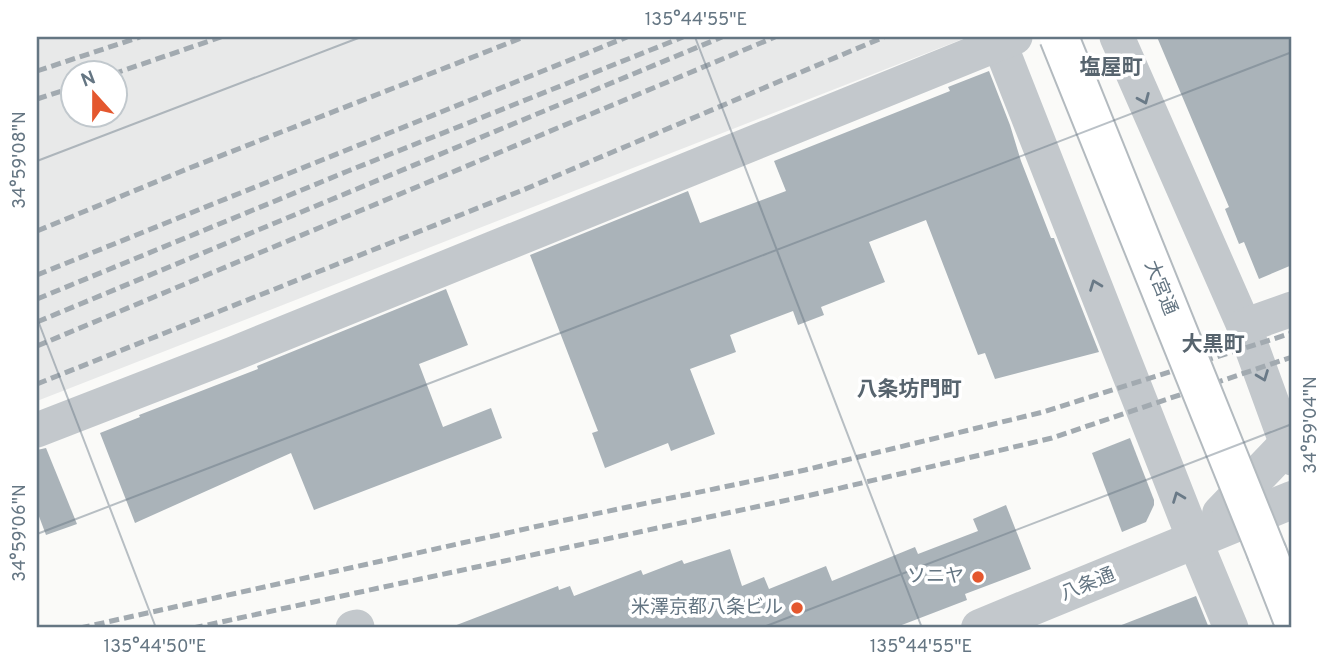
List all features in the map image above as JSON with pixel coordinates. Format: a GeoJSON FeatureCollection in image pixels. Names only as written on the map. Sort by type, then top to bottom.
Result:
{"type":"FeatureCollection","features":[{"type":"Feature","properties":{"kind":"main road","name":"大宮通"},"geometry":{"type":"LineString","coordinates":[[1059,37],[1292,617]]}},
{"type":"Feature","properties":{"kind":"street"},"geometry":{"type":"LineString","coordinates":[[1117,37],[1244,326],[1291,449]]}},
{"type":"Feature","properties":{"kind":"street"},"geometry":{"type":"LineString","coordinates":[[37,430],[233,354],[1004,39],[1195,541],[1231,628]]}},
{"type":"Feature","properties":{"kind":"street"},"geometry":{"type":"LineString","coordinates":[[1244,326],[1292,309]]}},
{"type":"Feature","properties":{"kind":"street","name":"八条通"},"geometry":{"type":"LineString","coordinates":[[1195,541],[1291,449]]}},
{"type":"Feature","properties":{"kind":"street","name":"八条通"},"geometry":{"type":"LineString","coordinates":[[980,628],[1292,500]]}},
{"type":"Feature","properties":{"kind":"shaded area"},"geometry":{"type":"Polygon","coordinates":[[[37,37],[968,37],[37,401],[37,37]]]}},
{"type":"Feature","properties":{"kind":"building"},"geometry":{"type":"Polygon","coordinates":[[[1157,37],[1292,37],[1292,265],[1259,279],[1244,242],[1239,244],[1225,209],[1229,207],[1157,37]]]}},
{"type":"Feature","properties":{"kind":"building"},"geometry":{"type":"Polygon","coordinates":[[[989,71],[1051,238],[1054,238],[1099,352],[995,379],[985,353],[978,355],[926,220],[869,242],[885,282],[821,307],[824,315],[798,325],[793,311],[730,335],[736,352],[690,369],[715,434],[671,451],[668,443],[605,468],[592,433],[598,431],[530,255],[688,191],[700,223],[786,191],[774,161],[950,91],[948,87],[989,71]]]}},
{"type":"Feature","properties":{"kind":"building"},"geometry":{"type":"Polygon","coordinates":[[[446,289],[468,345],[419,364],[443,427],[491,408],[502,438],[314,510],[291,453],[135,523],[100,433],[446,289]]]}},
{"type":"Feature","properties":{"kind":"building"},"geometry":{"type":"Polygon","coordinates":[[[1130,438],[1154,505],[1146,522],[1122,532],[1092,453],[1130,438]]]}},
{"type":"Feature","properties":{"kind":"building"},"geometry":{"type":"Polygon","coordinates":[[[46,448],[77,524],[46,535],[37,511],[37,450],[46,448]]]}},
{"type":"Feature","properties":{"kind":"building"},"geometry":{"type":"Polygon","coordinates":[[[1006,505],[1031,569],[965,594],[967,600],[894,628],[454,628],[558,586],[559,590],[570,586],[574,596],[641,570],[643,575],[682,560],[684,564],[730,549],[742,586],[764,577],[769,589],[826,566],[832,581],[915,547],[918,554],[978,531],[973,519],[1006,505]]]}},
{"type":"Feature","properties":{"kind":"building"},"geometry":{"type":"Polygon","coordinates":[[[1196,596],[1209,628],[1119,626],[1196,596]]]}},
{"type":"Feature","properties":{"kind":"railway"},"geometry":{"type":"LineString","coordinates":[[37,71],[140,37]]}},
{"type":"Feature","properties":{"kind":"railway"},"geometry":{"type":"LineString","coordinates":[[130,68],[221,37]]}},
{"type":"Feature","properties":{"kind":"railway"},"geometry":{"type":"LineString","coordinates":[[37,231],[524,37]]}},
{"type":"Feature","properties":{"kind":"railway"},"geometry":{"type":"LineString","coordinates":[[37,275],[627,37]]}},
{"type":"Feature","properties":{"kind":"railway"},"geometry":{"type":"LineString","coordinates":[[37,299],[683,37]]}},
{"type":"Feature","properties":{"kind":"railway"},"geometry":{"type":"LineString","coordinates":[[37,322],[722,37]]}},
{"type":"Feature","properties":{"kind":"railway"},"geometry":{"type":"LineString","coordinates":[[37,346],[775,37]]}},
{"type":"Feature","properties":{"kind":"railway"},"geometry":{"type":"LineString","coordinates":[[37,384],[523,190],[884,37]]}},
{"type":"Feature","properties":{"kind":"railway"},"geometry":{"type":"LineString","coordinates":[[37,99],[60,92]]}},
{"type":"Feature","properties":{"kind":"railway"},"geometry":{"type":"LineString","coordinates":[[80,628],[561,521],[805,470],[1043,412],[1292,333]]}},
{"type":"Feature","properties":{"kind":"railway"},"geometry":{"type":"LineString","coordinates":[[193,628],[811,495],[1052,438],[1292,357]]}},
{"type":"Feature","properties":{"kind":"place","name":"ソニヤ"},"geometry":{"type":"Point","coordinates":[978,577]}},
{"type":"Feature","properties":{"kind":"place","name":"米澤京都八条ビル"},"geometry":{"type":"Point","coordinates":[797,608]}},
{"type":"Feature","properties":{"kind":"district","name":"塩屋町"},"geometry":{"type":"Point","coordinates":[1111,68]}},
{"type":"Feature","properties":{"kind":"district","name":"大黒町"},"geometry":{"type":"Point","coordinates":[1213,345]}},
{"type":"Feature","properties":{"kind":"district","name":"八条坊門町"},"geometry":{"type":"Point","coordinates":[909,390]}}]}
